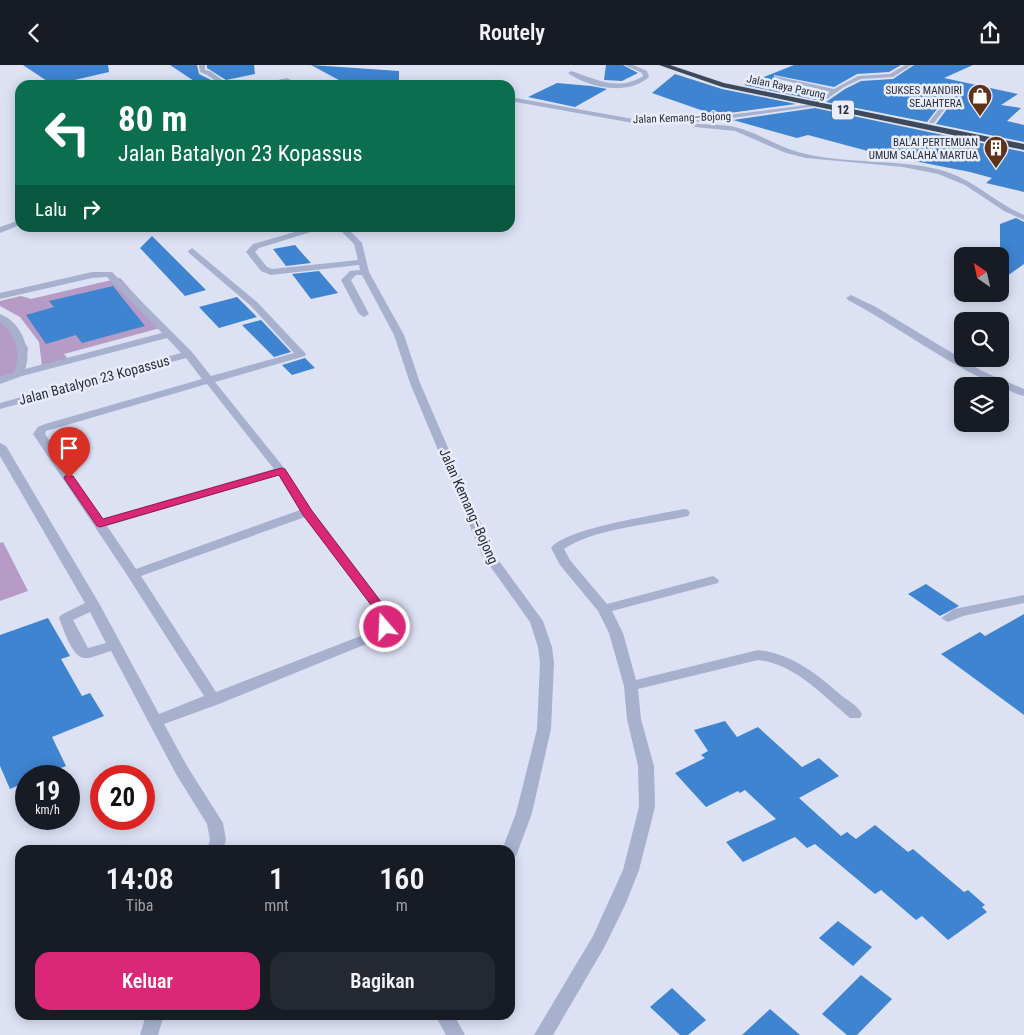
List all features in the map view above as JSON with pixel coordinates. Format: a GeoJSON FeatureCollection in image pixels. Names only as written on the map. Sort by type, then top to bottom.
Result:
{"type":"FeatureCollection","features":[{"type":"Feature","properties":{"kind":"highway","name":"Jalan Raya Parung"},"geometry":{"type":"LineString","coordinates":[[663,65],[707,81],[932,122],[1024,141]]}},
{"type":"Feature","properties":{"kind":"highway","name":"Jalan Raya Parung"},"geometry":{"type":"LineString","coordinates":[[681,65],[715,77],[819,102],[1024,147]]}},
{"type":"Feature","properties":{"kind":"street"},"geometry":{"type":"LineString","coordinates":[[202,65],[202,71],[209,72],[219,80]]}},
{"type":"Feature","properties":{"kind":"street"},"geometry":{"type":"LineString","coordinates":[[571,73],[612,87],[631,85],[646,77],[645,72],[628,65]]}},
{"type":"Feature","properties":{"kind":"street"},"geometry":{"type":"LineString","coordinates":[[819,102],[842,86],[863,76],[891,76],[910,65]]}},
{"type":"Feature","properties":{"kind":"street"},"geometry":{"type":"LineString","coordinates":[[777,77],[836,91]]}},
{"type":"Feature","properties":{"kind":"street"},"geometry":{"type":"LineString","coordinates":[[932,122],[951,97]]}},
{"type":"Feature","properties":{"kind":"street","name":"Jalan Kemang–Bojong"},"geometry":{"type":"LineString","coordinates":[[515,100],[625,120],[657,121],[712,119],[819,102]]}},
{"type":"Feature","properties":{"kind":"street"},"geometry":{"type":"LineString","coordinates":[[657,121],[738,130],[786,152],[807,157],[911,167],[943,174],[967,183],[1004,209],[1024,218]]}},
{"type":"Feature","properties":{"kind":"street"},"geometry":{"type":"LineString","coordinates":[[0,230],[15,224]]}},
{"type":"Feature","properties":{"kind":"street"},"geometry":{"type":"LineString","coordinates":[[305,232],[256,246],[250,252],[264,269],[271,272],[362,267]]}},
{"type":"Feature","properties":{"kind":"street","name":"Jalan Kemang–Bojong"},"geometry":{"type":"LineString","coordinates":[[346,232],[358,243],[362,267],[399,335],[415,383],[488,555],[536,621],[545,647],[547,663],[544,729],[524,813],[512,845]]}},
{"type":"Feature","properties":{"kind":"street"},"geometry":{"type":"LineString","coordinates":[[192,251],[247,298],[301,355],[74,418],[39,431],[40,437],[134,573],[214,700]]}},
{"type":"Feature","properties":{"kind":"street"},"geometry":{"type":"LineString","coordinates":[[362,267],[346,280],[364,314]]}},
{"type":"Feature","properties":{"kind":"street","name":"Jalan Batalyon 23 Kopassus"},"geometry":{"type":"LineString","coordinates":[[0,296],[92,275],[109,274],[188,354],[281,471]]}},
{"type":"Feature","properties":{"kind":"street"},"geometry":{"type":"LineString","coordinates":[[851,298],[896,321],[986,377],[1024,393]]}},
{"type":"Feature","properties":{"kind":"street","name":"Jalan Batalyon 23 Kopassus"},"geometry":{"type":"LineString","coordinates":[[0,317],[16,332],[22,343],[22,366],[18,374]]}},
{"type":"Feature","properties":{"kind":"street","name":"Jalan Batalyon 23 Kopassus"},"geometry":{"type":"LineString","coordinates":[[0,381],[18,374],[169,335]]}},
{"type":"Feature","properties":{"kind":"street","name":"Jalan Batalyon 23 Kopassus"},"geometry":{"type":"LineString","coordinates":[[0,406],[188,354]]}},
{"type":"Feature","properties":{"kind":"street"},"geometry":{"type":"LineString","coordinates":[[0,446],[93,605],[181,770],[215,823],[217,845]]}},
{"type":"Feature","properties":{"kind":"street"},"geometry":{"type":"LineString","coordinates":[[100,523],[281,471],[307,512],[387,618],[385,627],[376,635],[214,700],[156,721]]}},
{"type":"Feature","properties":{"kind":"street"},"geometry":{"type":"LineString","coordinates":[[134,573],[307,512]]}},
{"type":"Feature","properties":{"kind":"street"},"geometry":{"type":"LineString","coordinates":[[542,1035],[599,941],[631,870],[647,807],[646,766],[634,719],[630,686],[616,633],[604,609],[558,553],[557,548],[560,543],[580,536],[684,513]]}},
{"type":"Feature","properties":{"kind":"street"},"geometry":{"type":"LineString","coordinates":[[604,609],[713,580]]}},
{"type":"Feature","properties":{"kind":"street"},"geometry":{"type":"LineString","coordinates":[[948,618],[966,611],[1024,599]]}},
{"type":"Feature","properties":{"kind":"street"},"geometry":{"type":"LineString","coordinates":[[93,605],[66,619],[79,647],[85,654],[115,645]]}},
{"type":"Feature","properties":{"kind":"street"},"geometry":{"type":"LineString","coordinates":[[630,686],[758,655],[771,654],[794,666],[855,715]]}},
{"type":"Feature","properties":{"kind":"street"},"geometry":{"type":"LineString","coordinates":[[447,1020],[456,1035]]}},
{"type":"Feature","properties":{"kind":"shaded area"},"geometry":{"type":"Polygon","coordinates":[[[120,278],[164,327],[64,354],[68,359],[42,366],[39,342],[20,317],[0,306],[0,301],[21,296],[31,299],[120,278]]]}},
{"type":"Feature","properties":{"kind":"shaded area"},"geometry":{"type":"Polygon","coordinates":[[[0,317],[9,322],[28,348],[25,370],[0,377],[0,317]]]}},
{"type":"Feature","properties":{"kind":"shaded area"},"geometry":{"type":"Polygon","coordinates":[[[3,542],[28,591],[0,601],[0,543],[3,542]]]}},
{"type":"Feature","properties":{"kind":"building"},"geometry":{"type":"Polygon","coordinates":[[[23,65],[108,65],[109,72],[75,80],[46,80],[23,65]]]}},
{"type":"Feature","properties":{"kind":"building"},"geometry":{"type":"Polygon","coordinates":[[[170,65],[197,65],[199,74],[211,80],[192,80],[170,65]]]}},
{"type":"Feature","properties":{"kind":"building"},"geometry":{"type":"Polygon","coordinates":[[[207,65],[254,65],[255,74],[226,80],[207,68],[207,65]]]}},
{"type":"Feature","properties":{"kind":"building"},"geometry":{"type":"Polygon","coordinates":[[[311,65],[399,71],[399,80],[339,80],[311,65]]]}},
{"type":"Feature","properties":{"kind":"building"},"geometry":{"type":"Polygon","coordinates":[[[606,65],[623,65],[638,73],[622,81],[604,80],[606,65]]]}},
{"type":"Feature","properties":{"kind":"building"},"geometry":{"type":"Polygon","coordinates":[[[794,65],[901,65],[889,72],[857,74],[834,87],[774,75],[775,80],[826,93],[816,100],[744,85],[794,65]]]}},
{"type":"Feature","properties":{"kind":"building"},"geometry":{"type":"Polygon","coordinates":[[[914,65],[973,65],[944,78],[1018,94],[1001,105],[1021,108],[1007,121],[1024,125],[1024,142],[936,124],[955,98],[954,95],[948,95],[927,122],[826,102],[861,81],[893,79],[914,65]]]}},
{"type":"Feature","properties":{"kind":"building"},"geometry":{"type":"Polygon","coordinates":[[[675,74],[722,89],[796,104],[715,115],[652,93],[675,74]]]}},
{"type":"Feature","properties":{"kind":"building"},"geometry":{"type":"Polygon","coordinates":[[[557,83],[607,89],[575,107],[528,97],[557,83]]]}},
{"type":"Feature","properties":{"kind":"building"},"geometry":{"type":"Polygon","coordinates":[[[815,108],[1024,152],[1024,192],[986,183],[992,178],[970,172],[879,154],[808,135],[797,138],[733,120],[815,108]]]}},
{"type":"Feature","properties":{"kind":"building"},"geometry":{"type":"Polygon","coordinates":[[[1016,218],[1024,222],[1024,264],[1009,275],[1009,247],[1000,247],[1000,224],[1016,218]]]}},
{"type":"Feature","properties":{"kind":"building"},"geometry":{"type":"Polygon","coordinates":[[[152,236],[206,290],[185,296],[140,248],[152,236]]]}},
{"type":"Feature","properties":{"kind":"building"},"geometry":{"type":"Polygon","coordinates":[[[295,245],[311,263],[286,266],[273,249],[295,245]]]}},
{"type":"Feature","properties":{"kind":"building"},"geometry":{"type":"Polygon","coordinates":[[[319,271],[338,293],[311,299],[292,274],[319,271]]]}},
{"type":"Feature","properties":{"kind":"building"},"geometry":{"type":"Polygon","coordinates":[[[113,286],[145,326],[82,343],[76,335],[46,344],[26,315],[54,307],[49,301],[113,286]]]}},
{"type":"Feature","properties":{"kind":"building"},"geometry":{"type":"Polygon","coordinates":[[[237,297],[257,317],[219,328],[199,307],[237,297]]]}},
{"type":"Feature","properties":{"kind":"building"},"geometry":{"type":"Polygon","coordinates":[[[261,320],[291,352],[274,357],[242,325],[261,320]]]}},
{"type":"Feature","properties":{"kind":"building"},"geometry":{"type":"Polygon","coordinates":[[[305,358],[315,368],[292,375],[282,365],[305,358]]]}},
{"type":"Feature","properties":{"kind":"building"},"geometry":{"type":"Polygon","coordinates":[[[926,584],[959,606],[940,616],[908,594],[926,584]]]}},
{"type":"Feature","properties":{"kind":"building"},"geometry":{"type":"Polygon","coordinates":[[[1024,614],[1024,715],[941,654],[980,632],[985,636],[1024,614]]]}},
{"type":"Feature","properties":{"kind":"building"},"geometry":{"type":"Polygon","coordinates":[[[48,618],[70,656],[61,659],[82,696],[90,693],[104,716],[52,737],[66,765],[15,765],[15,787],[10,789],[0,766],[0,635],[48,618]]]}},
{"type":"Feature","properties":{"kind":"building"},"geometry":{"type":"Polygon","coordinates":[[[725,721],[737,737],[758,727],[802,767],[819,758],[839,776],[799,798],[841,836],[847,832],[856,839],[875,825],[908,852],[913,849],[964,892],[968,890],[985,905],[982,907],[987,912],[948,940],[922,916],[916,920],[881,890],[875,894],[815,844],[807,848],[795,837],[743,862],[726,842],[776,819],[745,790],[740,793],[738,791],[706,807],[675,773],[705,758],[701,755],[708,751],[694,730],[725,721]]]}},
{"type":"Feature","properties":{"kind":"building"},"geometry":{"type":"Polygon","coordinates":[[[838,921],[872,947],[853,966],[819,938],[838,921]]]}},
{"type":"Feature","properties":{"kind":"building"},"geometry":{"type":"Polygon","coordinates":[[[861,975],[892,999],[857,1035],[847,1035],[822,1014],[861,975]]]}},
{"type":"Feature","properties":{"kind":"building"},"geometry":{"type":"Polygon","coordinates":[[[672,988],[706,1020],[688,1035],[680,1035],[650,1007],[672,988]]]}},
{"type":"Feature","properties":{"kind":"building"},"geometry":{"type":"Polygon","coordinates":[[[770,1009],[800,1035],[742,1035],[770,1009]]]}},
{"type":"Feature","properties":{"kind":"place","name":"SUKSES MANDIRI SEJAHTERA"},"geometry":{"type":"Point","coordinates":[980,117]}},
{"type":"Feature","properties":{"kind":"place","name":"BALAI PERTEMUAN UMUM SALAHA MARTUA"},"geometry":{"type":"Point","coordinates":[996,169]}},
{"type":"Feature","properties":{"kind":"route"},"geometry":{"type":"LineString","coordinates":[[69,478],[100,523],[281,471],[307,512],[387,618],[385,627]]}}]}
